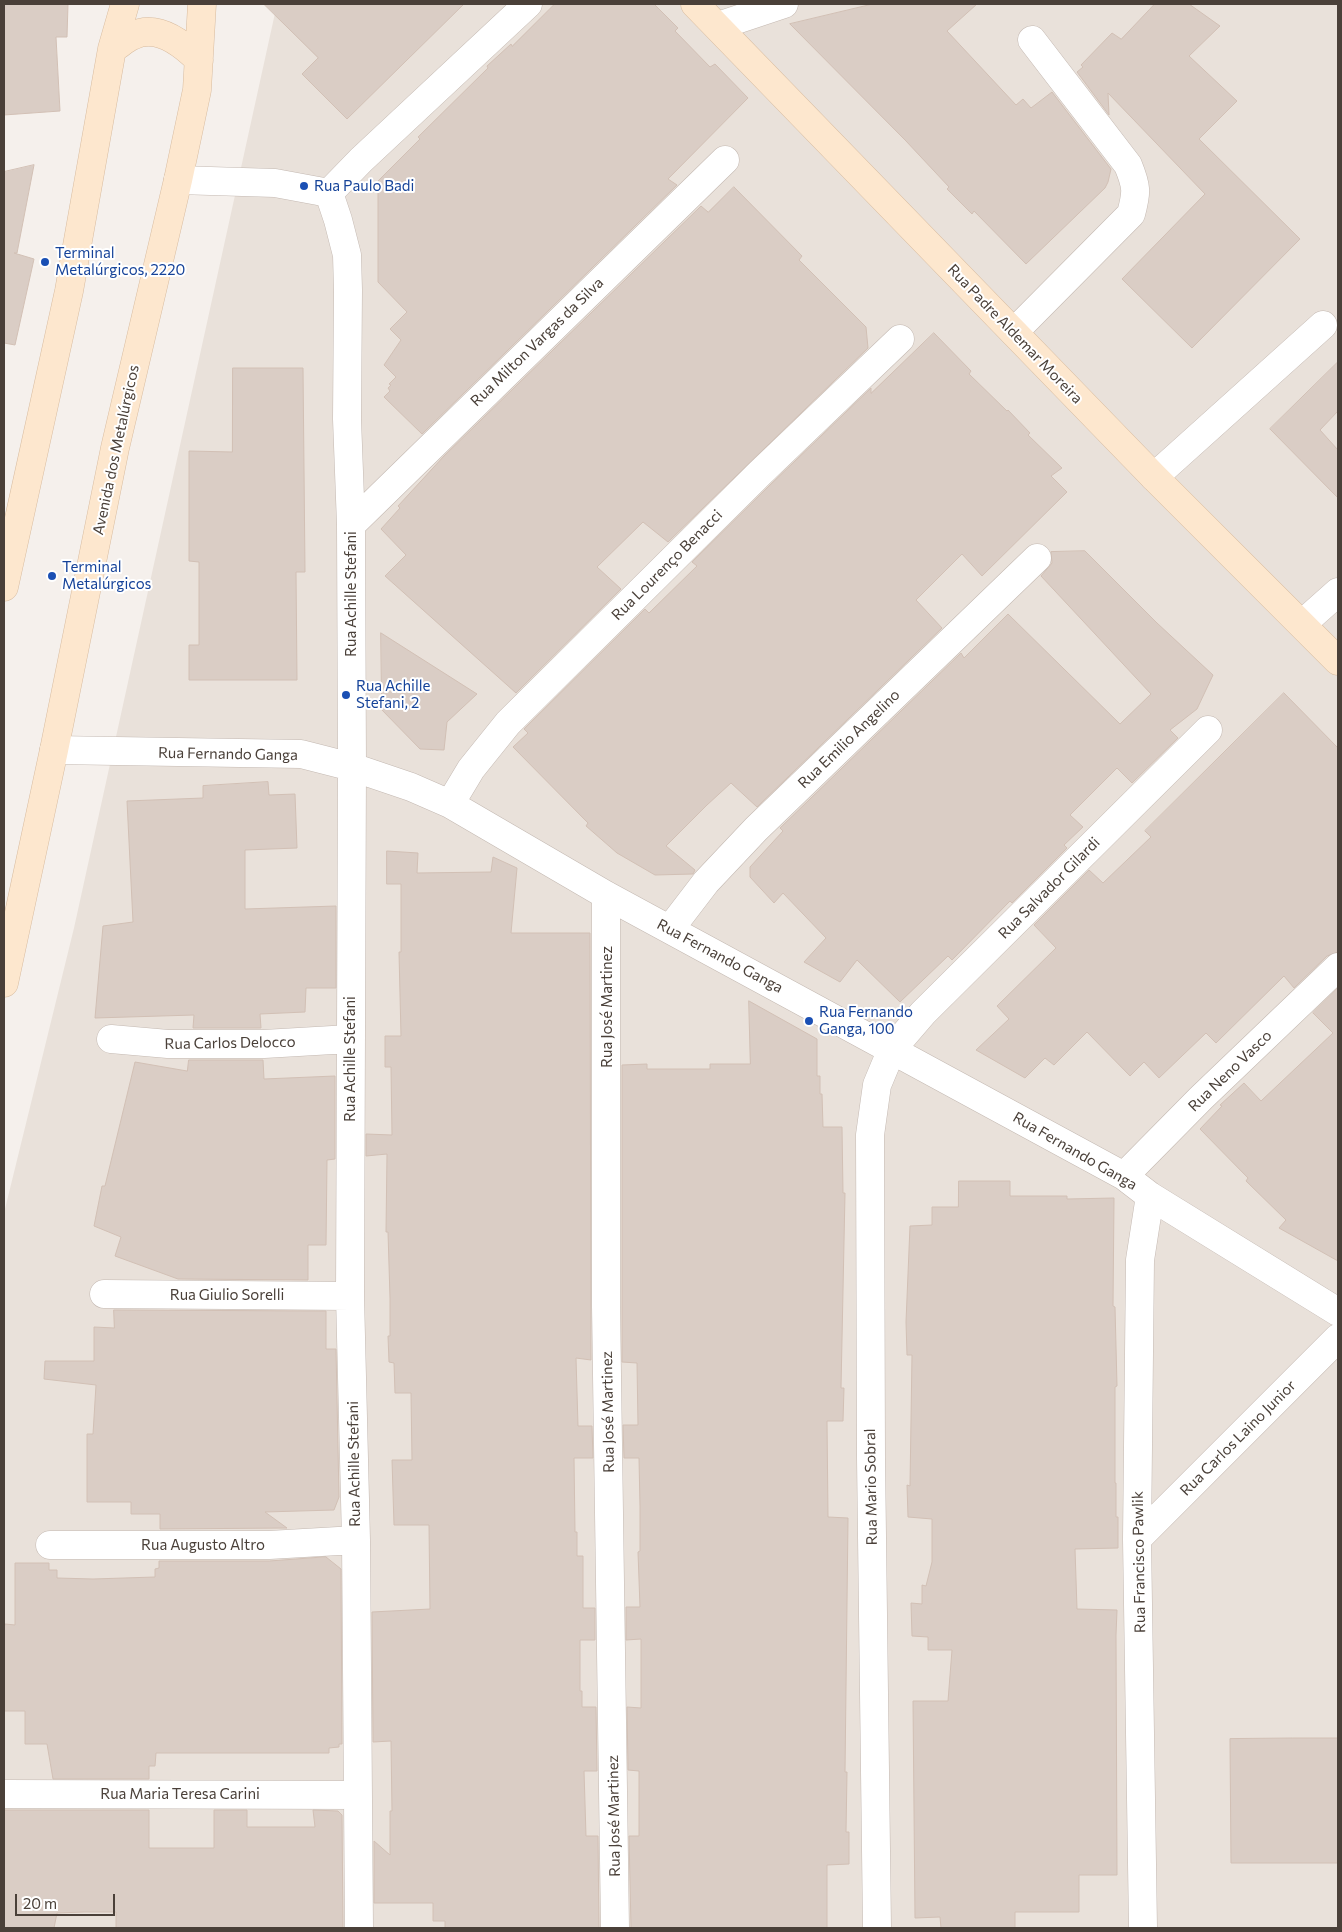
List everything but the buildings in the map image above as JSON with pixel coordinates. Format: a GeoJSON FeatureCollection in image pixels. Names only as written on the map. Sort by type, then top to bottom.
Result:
{"type":"FeatureCollection","features":[{"type":"Feature","properties":{"kind":"street"},"geometry":{"type":"LineString","coordinates":[[4,587],[69,291],[112,49],[125,4]]}},
{"type":"Feature","properties":{"kind":"street","name":"Avenida dos Metalúrgicos"},"geometry":{"type":"LineString","coordinates":[[4,983],[54,750],[115,448],[178,180],[197,90],[202,4]]}},
{"type":"Feature","properties":{"kind":"street"},"geometry":{"type":"LineString","coordinates":[[178,180],[275,184],[329,193],[361,160],[528,4]]}},
{"type":"Feature","properties":{"kind":"street","name":"Rua Padre Aldemar Moreira"},"geometry":{"type":"LineString","coordinates":[[695,4],[1154,477],[1338,661]]}},
{"type":"Feature","properties":{"kind":"street"},"geometry":{"type":"LineString","coordinates":[[718,26],[784,4]]}},
{"type":"Feature","properties":{"kind":"street"},"geometry":{"type":"LineString","coordinates":[[112,49],[132,36],[145,31],[160,33],[184,44],[199,60]]}},
{"type":"Feature","properties":{"kind":"street"},"geometry":{"type":"LineString","coordinates":[[1014,332],[1131,214],[1136,198],[1136,184],[1128,165],[1032,40]]}},
{"type":"Feature","properties":{"kind":"street","name":"Rua Milton Vargas da Silva"},"geometry":{"type":"LineString","coordinates":[[351,525],[661,220],[725,160]]}},
{"type":"Feature","properties":{"kind":"street","name":"Rua Achille Stefani"},"geometry":{"type":"LineString","coordinates":[[329,193],[347,255],[348,290],[352,767],[350,1296],[356,1540],[359,1928]]}},
{"type":"Feature","properties":{"kind":"street"},"geometry":{"type":"LineString","coordinates":[[1154,477],[1324,325]]}},
{"type":"Feature","properties":{"kind":"street","name":"Rua Lourenço Benacci"},"geometry":{"type":"LineString","coordinates":[[450,804],[471,769],[508,723],[759,474],[900,338]]}},
{"type":"Feature","properties":{"kind":"street","name":"Rua Emilio Angelino"},"geometry":{"type":"LineString","coordinates":[[670,929],[706,882],[756,829],[1037,558]]}},
{"type":"Feature","properties":{"kind":"street"},"geometry":{"type":"LineString","coordinates":[[1302,624],[1338,592]]}},
{"type":"Feature","properties":{"kind":"street","name":"Rua Salvador Gilardi"},"geometry":{"type":"LineString","coordinates":[[892,1049],[923,1013],[1208,730]]}},
{"type":"Feature","properties":{"kind":"street","name":"Rua Fernando Ganga"},"geometry":{"type":"LineString","coordinates":[[54,750],[301,754],[352,767],[410,787],[450,804],[606,895],[1124,1176],[1150,1196],[1338,1312]]}},
{"type":"Feature","properties":{"kind":"street","name":"Rua José Martinez"},"geometry":{"type":"LineString","coordinates":[[606,895],[606,1306],[615,1928]]}},
{"type":"Feature","properties":{"kind":"street","name":"Rua Neno Vasco"},"geometry":{"type":"LineString","coordinates":[[1124,1176],[1201,1098],[1338,967]]}},
{"type":"Feature","properties":{"kind":"street","name":"Rua Carlos Delocco"},"geometry":{"type":"LineString","coordinates":[[112,1039],[168,1044],[264,1044],[350,1039]]}},
{"type":"Feature","properties":{"kind":"street","name":"Rua Mario Sobral"},"geometry":{"type":"LineString","coordinates":[[877,1928],[871,1458],[870,1135],[877,1085],[892,1049]]}},
{"type":"Feature","properties":{"kind":"street","name":"Rua Francisco Pawlik"},"geometry":{"type":"LineString","coordinates":[[1143,1928],[1137,1538],[1140,1260],[1150,1196]]}},
{"type":"Feature","properties":{"kind":"street","name":"Rua Giulio Sorelli"},"geometry":{"type":"LineString","coordinates":[[104,1294],[350,1296]]}},
{"type":"Feature","properties":{"kind":"street","name":"Rua Carlos Laino Junior"},"geometry":{"type":"LineString","coordinates":[[1137,1538],[1338,1338]]}},
{"type":"Feature","properties":{"kind":"street","name":"Rua Augusto Altro"},"geometry":{"type":"LineString","coordinates":[[50,1544],[269,1545],[356,1540]]}},
{"type":"Feature","properties":{"kind":"street","name":"Rua Maria Teresa Carini"},"geometry":{"type":"LineString","coordinates":[[4,1794],[357,1796]]}},
{"type":"Feature","properties":{"kind":"shaded area"},"geometry":{"type":"Polygon","coordinates":[[[277,4],[1338,4],[1338,1928],[4,1928],[4,1213],[74,928],[277,4]]]}},
{"type":"Feature","properties":{"kind":"place","name":"Rua Paulo Badi"},"geometry":{"type":"Point","coordinates":[304,186]}},
{"type":"Feature","properties":{"kind":"place","name":"Terminal Metalúrgicos, 2220"},"geometry":{"type":"Point","coordinates":[45,262]}},
{"type":"Feature","properties":{"kind":"place","name":"Terminal Metalúrgicos"},"geometry":{"type":"Point","coordinates":[52,576]}},
{"type":"Feature","properties":{"kind":"place","name":"Rua Achille Stefani, 2"},"geometry":{"type":"Point","coordinates":[346,695]}},
{"type":"Feature","properties":{"kind":"place","name":"Rua Fernando Ganga, 100"},"geometry":{"type":"Point","coordinates":[809,1021]}}]}
